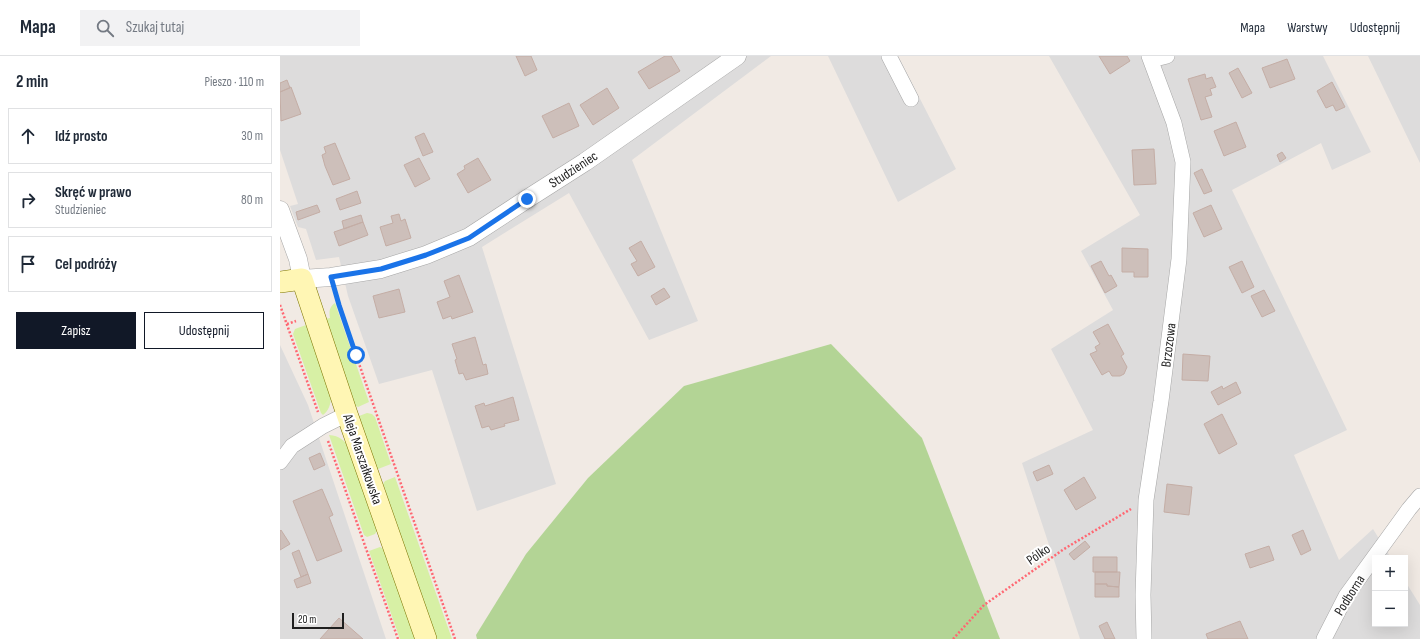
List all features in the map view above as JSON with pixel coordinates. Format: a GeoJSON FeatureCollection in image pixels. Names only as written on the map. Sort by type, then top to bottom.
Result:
{"type":"FeatureCollection","features":[{"type":"Feature","properties":{"kind":"main road","name":"Studzieniec"},"geometry":{"type":"LineString","coordinates":[[280,282],[302,279]]}},
{"type":"Feature","properties":{"kind":"main road","name":"Aleja Marszałkowska"},"geometry":{"type":"LineString","coordinates":[[302,279],[347,414],[426,639]]}},
{"type":"Feature","properties":{"kind":"street","name":"Studzieniec"},"geometry":{"type":"LineString","coordinates":[[302,279],[331,277],[381,269],[426,255],[469,238],[585,162],[737,56]]}},
{"type":"Feature","properties":{"kind":"street"},"geometry":{"type":"LineString","coordinates":[[889,56],[911,99]]}},
{"type":"Feature","properties":{"kind":"street"},"geometry":{"type":"LineString","coordinates":[[1150,58],[1167,56]]}},
{"type":"Feature","properties":{"kind":"street","name":"Brzozowa"},"geometry":{"type":"LineString","coordinates":[[1144,639],[1143,595],[1146,500],[1161,400],[1179,259],[1183,162],[1174,123],[1150,58]]}},
{"type":"Feature","properties":{"kind":"street"},"geometry":{"type":"LineString","coordinates":[[280,210],[298,259],[302,279]]}},
{"type":"Feature","properties":{"kind":"street"},"geometry":{"type":"LineString","coordinates":[[280,462],[292,446],[323,426],[347,414]]}},
{"type":"Feature","properties":{"kind":"street","name":"Podborna"},"geometry":{"type":"LineString","coordinates":[[1324,639],[1346,596],[1408,509],[1420,496]]}},
{"type":"Feature","properties":{"kind":"path"},"geometry":{"type":"LineString","coordinates":[[331,277],[346,326],[455,639]]}},
{"type":"Feature","properties":{"kind":"path"},"geometry":{"type":"LineString","coordinates":[[280,305],[398,639]]}},
{"type":"Feature","properties":{"kind":"path","name":"Pólko"},"geometry":{"type":"LineString","coordinates":[[953,639],[984,605],[1064,549],[1146,500]]}},
{"type":"Feature","properties":{"kind":"shaded area"},"geometry":{"type":"Polygon","coordinates":[[[280,56],[771,56],[632,160],[698,321],[649,340],[569,193],[482,247],[556,484],[477,511],[432,370],[379,384],[348,296],[339,257],[316,260],[306,229],[298,227],[290,206],[298,204],[280,150],[280,56]]]}},
{"type":"Feature","properties":{"kind":"shaded area"},"geometry":{"type":"Polygon","coordinates":[[[828,56],[898,56],[956,169],[898,202],[828,56]]]}},
{"type":"Feature","properties":{"kind":"shaded area"},"geometry":{"type":"Polygon","coordinates":[[[1049,56],[1323,56],[1371,152],[1332,170],[1321,143],[1232,190],[1347,430],[1294,455],[1339,560],[1373,529],[1389,555],[1372,555],[1372,627],[1408,627],[1408,586],[1420,605],[1420,639],[1080,639],[1022,463],[1093,430],[1051,349],[1113,310],[1081,251],[1140,215],[1049,56]]]}},
{"type":"Feature","properties":{"kind":"shaded area"},"geometry":{"type":"Polygon","coordinates":[[[1368,56],[1420,56],[1420,163],[1368,56]]]}},
{"type":"Feature","properties":{"kind":"shaded area"},"geometry":{"type":"Polygon","coordinates":[[[280,345],[308,405],[386,639],[280,639],[280,345]]]}},
{"type":"Feature","properties":{"kind":"green space"},"geometry":{"type":"Polygon","coordinates":[[[335,303],[369,402],[358,407],[354,405],[325,319],[330,318],[330,310],[335,303]]]}},
{"type":"Feature","properties":{"kind":"green space"},"geometry":{"type":"Polygon","coordinates":[[[306,325],[331,396],[329,407],[323,415],[293,334],[295,329],[306,325]]]}},
{"type":"Feature","properties":{"kind":"green space"},"geometry":{"type":"Polygon","coordinates":[[[831,344],[922,438],[1000,639],[477,639],[476,635],[526,554],[588,478],[684,386],[831,344]]]}},
{"type":"Feature","properties":{"kind":"green space"},"geometry":{"type":"Polygon","coordinates":[[[367,413],[372,414],[375,417],[391,464],[378,469],[376,468],[359,416],[367,413]]]}},
{"type":"Feature","properties":{"kind":"green space"},"geometry":{"type":"Polygon","coordinates":[[[329,435],[336,436],[341,439],[350,448],[377,531],[375,534],[367,537],[364,535],[329,435]]]}},
{"type":"Feature","properties":{"kind":"green space"},"geometry":{"type":"Polygon","coordinates":[[[395,477],[452,639],[437,639],[429,618],[383,484],[385,481],[395,477]]]}},
{"type":"Feature","properties":{"kind":"green space"},"geometry":{"type":"Polygon","coordinates":[[[380,547],[385,550],[415,639],[400,639],[369,551],[380,547]]]}},
{"type":"Feature","properties":{"kind":"building"},"geometry":{"type":"Polygon","coordinates":[[[516,56],[531,56],[537,70],[525,76],[516,56]]]}},
{"type":"Feature","properties":{"kind":"building"},"geometry":{"type":"Polygon","coordinates":[[[665,56],[671,56],[680,71],[649,89],[638,72],[665,56]]]}},
{"type":"Feature","properties":{"kind":"building"},"geometry":{"type":"Polygon","coordinates":[[[1099,56],[1127,56],[1130,61],[1110,74],[1099,56]]]}},
{"type":"Feature","properties":{"kind":"building"},"geometry":{"type":"Polygon","coordinates":[[[1287,59],[1295,79],[1270,88],[1262,68],[1287,59]]]}},
{"type":"Feature","properties":{"kind":"building"},"geometry":{"type":"Polygon","coordinates":[[[1238,68],[1252,93],[1242,98],[1229,73],[1238,68]]]}},
{"type":"Feature","properties":{"kind":"building"},"geometry":{"type":"Polygon","coordinates":[[[1205,74],[1206,79],[1212,77],[1216,87],[1210,89],[1212,95],[1205,97],[1212,117],[1201,120],[1188,79],[1205,74]]]}},
{"type":"Feature","properties":{"kind":"building"},"geometry":{"type":"Polygon","coordinates":[[[287,80],[290,88],[280,92],[280,83],[287,80]]]}},
{"type":"Feature","properties":{"kind":"building"},"geometry":{"type":"Polygon","coordinates":[[[1332,82],[1345,107],[1336,111],[1333,105],[1326,108],[1317,91],[1332,82]]]}},
{"type":"Feature","properties":{"kind":"building"},"geometry":{"type":"Polygon","coordinates":[[[291,87],[301,114],[281,121],[280,92],[291,87]]]}},
{"type":"Feature","properties":{"kind":"building"},"geometry":{"type":"Polygon","coordinates":[[[607,88],[619,108],[593,125],[580,105],[607,88]]]}},
{"type":"Feature","properties":{"kind":"building"},"geometry":{"type":"Polygon","coordinates":[[[569,103],[579,126],[553,138],[542,116],[569,103]]]}},
{"type":"Feature","properties":{"kind":"building"},"geometry":{"type":"Polygon","coordinates":[[[1236,122],[1246,147],[1224,156],[1214,131],[1236,122]]]}},
{"type":"Feature","properties":{"kind":"building"},"geometry":{"type":"Polygon","coordinates":[[[424,133],[433,152],[423,156],[415,137],[424,133]]]}},
{"type":"Feature","properties":{"kind":"building"},"geometry":{"type":"Polygon","coordinates":[[[335,143],[350,179],[333,185],[322,155],[326,153],[324,147],[335,143]]]}},
{"type":"Feature","properties":{"kind":"building"},"geometry":{"type":"Polygon","coordinates":[[[1154,149],[1156,184],[1134,185],[1132,150],[1154,149]]]}},
{"type":"Feature","properties":{"kind":"building"},"geometry":{"type":"Polygon","coordinates":[[[1282,152],[1286,158],[1280,162],[1277,155],[1282,152]]]}},
{"type":"Feature","properties":{"kind":"building"},"geometry":{"type":"Polygon","coordinates":[[[419,158],[430,179],[415,187],[404,165],[419,158]]]}},
{"type":"Feature","properties":{"kind":"building"},"geometry":{"type":"Polygon","coordinates":[[[478,158],[491,180],[468,193],[457,174],[465,169],[464,166],[478,158]]]}},
{"type":"Feature","properties":{"kind":"building"},"geometry":{"type":"Polygon","coordinates":[[[1202,169],[1212,191],[1204,194],[1194,173],[1202,169]]]}},
{"type":"Feature","properties":{"kind":"building"},"geometry":{"type":"Polygon","coordinates":[[[357,191],[361,203],[340,210],[336,199],[357,191]]]}},
{"type":"Feature","properties":{"kind":"building"},"geometry":{"type":"Polygon","coordinates":[[[317,205],[320,212],[298,220],[296,212],[317,205]]]}},
{"type":"Feature","properties":{"kind":"building"},"geometry":{"type":"Polygon","coordinates":[[[1211,205],[1222,229],[1204,237],[1193,213],[1211,205]]]}},
{"type":"Feature","properties":{"kind":"building"},"geometry":{"type":"Polygon","coordinates":[[[399,214],[401,221],[405,219],[411,238],[386,246],[380,227],[393,223],[391,216],[399,214]]]}},
{"type":"Feature","properties":{"kind":"building"},"geometry":{"type":"Polygon","coordinates":[[[361,215],[363,222],[344,229],[342,221],[361,215]]]}},
{"type":"Feature","properties":{"kind":"building"},"geometry":{"type":"Polygon","coordinates":[[[363,222],[368,235],[339,246],[334,232],[363,222]]]}},
{"type":"Feature","properties":{"kind":"building"},"geometry":{"type":"Polygon","coordinates":[[[641,241],[655,267],[638,276],[631,264],[637,261],[629,248],[641,241]]]}},
{"type":"Feature","properties":{"kind":"building"},"geometry":{"type":"Polygon","coordinates":[[[1122,248],[1148,249],[1148,277],[1134,277],[1134,272],[1122,272],[1122,248]]]}},
{"type":"Feature","properties":{"kind":"building"},"geometry":{"type":"Polygon","coordinates":[[[1101,261],[1109,276],[1111,275],[1117,286],[1105,293],[1091,266],[1101,261]]]}},
{"type":"Feature","properties":{"kind":"building"},"geometry":{"type":"Polygon","coordinates":[[[1242,261],[1254,287],[1242,293],[1229,267],[1242,261]]]}},
{"type":"Feature","properties":{"kind":"building"},"geometry":{"type":"Polygon","coordinates":[[[459,275],[473,312],[452,319],[451,316],[443,319],[437,302],[450,297],[444,281],[459,275]]]}},
{"type":"Feature","properties":{"kind":"building"},"geometry":{"type":"Polygon","coordinates":[[[664,288],[670,297],[656,305],[651,296],[664,288]]]}},
{"type":"Feature","properties":{"kind":"building"},"geometry":{"type":"Polygon","coordinates":[[[399,289],[405,312],[379,318],[373,296],[399,289]]]}},
{"type":"Feature","properties":{"kind":"building"},"geometry":{"type":"Polygon","coordinates":[[[1264,290],[1275,311],[1262,317],[1251,296],[1264,290]]]}},
{"type":"Feature","properties":{"kind":"building"},"geometry":{"type":"Polygon","coordinates":[[[1108,324],[1124,354],[1121,356],[1127,367],[1124,374],[1120,376],[1112,376],[1109,371],[1102,375],[1090,354],[1097,351],[1095,347],[1100,344],[1093,332],[1108,324]]]}},
{"type":"Feature","properties":{"kind":"building"},"geometry":{"type":"Polygon","coordinates":[[[475,337],[483,365],[486,364],[488,374],[466,380],[463,373],[459,374],[455,360],[457,359],[452,344],[475,337]]]}},
{"type":"Feature","properties":{"kind":"building"},"geometry":{"type":"Polygon","coordinates":[[[1183,354],[1210,356],[1208,381],[1182,380],[1183,354]]]}},
{"type":"Feature","properties":{"kind":"building"},"geometry":{"type":"Polygon","coordinates":[[[1236,382],[1241,393],[1218,405],[1211,392],[1222,386],[1223,389],[1236,382]]]}},
{"type":"Feature","properties":{"kind":"building"},"geometry":{"type":"Polygon","coordinates":[[[513,397],[519,420],[504,424],[505,426],[491,430],[489,426],[482,428],[475,406],[484,403],[485,406],[513,397]]]}},
{"type":"Feature","properties":{"kind":"building"},"geometry":{"type":"Polygon","coordinates":[[[1222,414],[1237,444],[1219,454],[1204,424],[1222,414]]]}},
{"type":"Feature","properties":{"kind":"building"},"geometry":{"type":"Polygon","coordinates":[[[320,453],[325,465],[314,470],[309,458],[320,453]]]}},
{"type":"Feature","properties":{"kind":"building"},"geometry":{"type":"Polygon","coordinates":[[[1049,465],[1053,474],[1037,481],[1033,472],[1049,465]]]}},
{"type":"Feature","properties":{"kind":"building"},"geometry":{"type":"Polygon","coordinates":[[[1084,477],[1096,498],[1076,510],[1064,490],[1084,477]]]}},
{"type":"Feature","properties":{"kind":"building"},"geometry":{"type":"Polygon","coordinates":[[[1167,484],[1192,487],[1189,515],[1164,512],[1167,484]]]}},
{"type":"Feature","properties":{"kind":"building"},"geometry":{"type":"Polygon","coordinates":[[[322,489],[333,515],[329,517],[342,551],[317,561],[293,501],[322,489]]]}},
{"type":"Feature","properties":{"kind":"building"},"geometry":{"type":"Polygon","coordinates":[[[281,530],[290,544],[280,550],[280,531],[281,530]]]}},
{"type":"Feature","properties":{"kind":"building"},"geometry":{"type":"Polygon","coordinates":[[[1303,530],[1311,550],[1301,555],[1292,535],[1303,530]]]}},
{"type":"Feature","properties":{"kind":"building"},"geometry":{"type":"Polygon","coordinates":[[[1085,541],[1090,547],[1074,560],[1069,554],[1085,541]]]}},
{"type":"Feature","properties":{"kind":"building"},"geometry":{"type":"Polygon","coordinates":[[[1269,546],[1274,560],[1250,568],[1245,554],[1269,546]]]}},
{"type":"Feature","properties":{"kind":"building"},"geometry":{"type":"Polygon","coordinates":[[[299,550],[308,574],[301,577],[292,553],[299,550]]]}},
{"type":"Feature","properties":{"kind":"building"},"geometry":{"type":"Polygon","coordinates":[[[1093,557],[1117,557],[1117,572],[1093,572],[1093,557]]]}},
{"type":"Feature","properties":{"kind":"building"},"geometry":{"type":"Polygon","coordinates":[[[1095,572],[1120,572],[1119,587],[1107,586],[1107,584],[1095,584],[1095,572]]]}},
{"type":"Feature","properties":{"kind":"building"},"geometry":{"type":"Polygon","coordinates":[[[308,574],[311,583],[297,588],[294,580],[308,574]]]}},
{"type":"Feature","properties":{"kind":"building"},"geometry":{"type":"Polygon","coordinates":[[[1095,584],[1107,584],[1107,586],[1119,587],[1119,597],[1095,597],[1095,584]]]}},
{"type":"Feature","properties":{"kind":"building"},"geometry":{"type":"Polygon","coordinates":[[[339,618],[363,639],[320,639],[339,618]]]}},
{"type":"Feature","properties":{"kind":"building"},"geometry":{"type":"Polygon","coordinates":[[[1240,621],[1248,639],[1208,639],[1206,634],[1240,621]]]}},
{"type":"Feature","properties":{"kind":"building"},"geometry":{"type":"Polygon","coordinates":[[[1107,622],[1115,639],[1105,639],[1099,626],[1107,622]]]}},
{"type":"Feature","properties":{"kind":"route"},"geometry":{"type":"LineString","coordinates":[[356,355],[331,277],[381,269],[426,255],[469,238],[527,199]]}}]}
